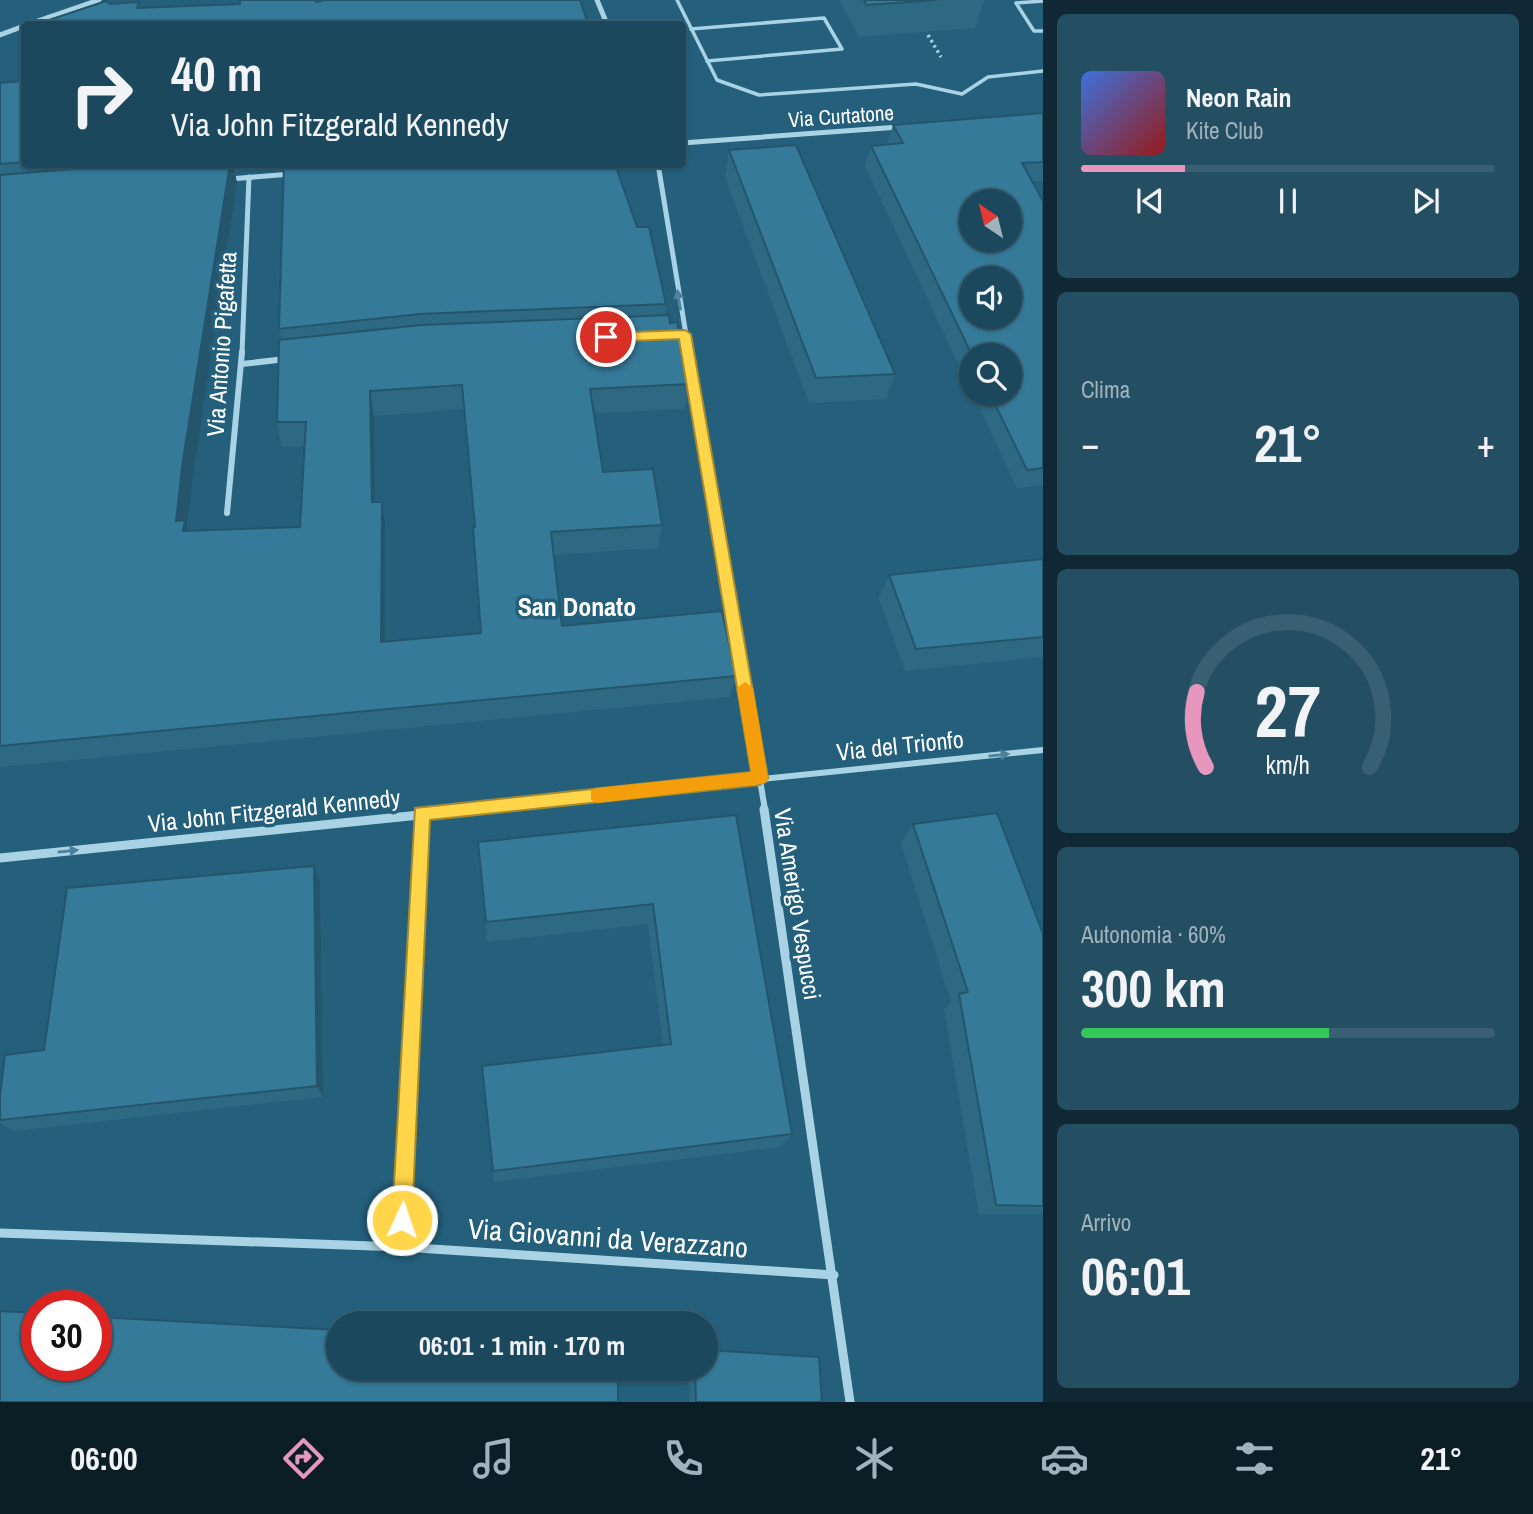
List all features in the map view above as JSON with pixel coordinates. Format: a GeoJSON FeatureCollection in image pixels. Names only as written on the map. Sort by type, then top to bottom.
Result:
{"type":"FeatureCollection","features":[{"type":"Feature","properties":{"kind":"street"},"geometry":{"type":"LineString","coordinates":[[39,21],[99,0]]}},
{"type":"Feature","properties":{"kind":"street"},"geometry":{"type":"LineString","coordinates":[[597,0],[606,21]]}},
{"type":"Feature","properties":{"kind":"street"},"geometry":{"type":"LineString","coordinates":[[0,35],[21,27]]}},
{"type":"Feature","properties":{"kind":"street","name":"Via Curtatone"},"geometry":{"type":"LineString","coordinates":[[686,143],[911,126]]}},
{"type":"Feature","properties":{"kind":"street","name":"Via Amerigo Vespucci"},"geometry":{"type":"LineString","coordinates":[[659,168],[760,778],[834,1275],[850,1402]]}},
{"type":"Feature","properties":{"kind":"street"},"geometry":{"type":"LineString","coordinates":[[225,179],[301,173]]}},
{"type":"Feature","properties":{"kind":"street","name":"Via Antonio Pigafetta"},"geometry":{"type":"LineString","coordinates":[[227,513],[242,364],[249,177]]}},
{"type":"Feature","properties":{"kind":"street"},"geometry":{"type":"LineString","coordinates":[[671,335],[685,334]]}},
{"type":"Feature","properties":{"kind":"street"},"geometry":{"type":"LineString","coordinates":[[242,364],[298,358]]}},
{"type":"Feature","properties":{"kind":"street","name":"Via del Trionfo"},"geometry":{"type":"LineString","coordinates":[[760,778],[1043,750]]}},
{"type":"Feature","properties":{"kind":"street","name":"Via John Fitzgerald Kennedy"},"geometry":{"type":"LineString","coordinates":[[0,858],[760,778]]}},
{"type":"Feature","properties":{"kind":"street"},"geometry":{"type":"LineString","coordinates":[[401,1247],[421,814]]}},
{"type":"Feature","properties":{"kind":"street","name":"Via Giovanni da Verazzano"},"geometry":{"type":"LineString","coordinates":[[0,1233],[401,1247],[834,1275]]}},
{"type":"Feature","properties":{"kind":"lane"},"geometry":{"type":"LineString","coordinates":[[677,0],[717,80],[759,96],[916,84],[962,94],[988,77],[1043,71]]}},
{"type":"Feature","properties":{"kind":"lane"},"geometry":{"type":"LineString","coordinates":[[1043,1],[1016,3],[1034,31],[1043,31]]}},
{"type":"Feature","properties":{"kind":"lane"},"geometry":{"type":"LineString","coordinates":[[691,29],[824,18],[842,49],[707,61]]}},
{"type":"Feature","properties":{"kind":"path"},"geometry":{"type":"LineString","coordinates":[[928,35],[939,54]]}},
{"type":"Feature","properties":{"kind":"building"},"geometry":{"type":"Polygon","coordinates":[[[240,0],[580,0],[587,21],[46,21],[106,1],[110,4],[139,2],[137,8],[240,4],[240,0]]]}},
{"type":"Feature","properties":{"kind":"building"},"geometry":{"type":"Polygon","coordinates":[[[864,0],[937,0],[866,5],[864,0]]]}},
{"type":"Feature","properties":{"kind":"building"},"geometry":{"type":"Polygon","coordinates":[[[21,81],[21,162],[0,164],[0,83],[21,81]]]}},
{"type":"Feature","properties":{"kind":"building"},"geometry":{"type":"Polygon","coordinates":[[[1043,113],[1043,162],[1022,163],[1043,201],[1043,468],[1027,470],[996,406],[1022,406],[1022,343],[966,343],[959,329],[1022,329],[1022,266],[959,266],[959,328],[871,146],[903,143],[893,125],[1043,113]]]}},
{"type":"Feature","properties":{"kind":"building"},"geometry":{"type":"Polygon","coordinates":[[[796,145],[895,374],[816,378],[729,150],[796,145]]]}},
{"type":"Feature","properties":{"kind":"building"},"geometry":{"type":"Polygon","coordinates":[[[83,168],[229,168],[183,460],[176,521],[185,520],[183,531],[300,527],[306,422],[277,422],[279,340],[421,325],[669,315],[670,323],[677,322],[689,384],[590,389],[603,472],[653,469],[662,525],[551,532],[562,626],[722,611],[736,676],[0,746],[0,175],[83,168]],[[462,385],[370,391],[372,502],[382,502],[381,642],[481,633],[462,385]]]}},
{"type":"Feature","properties":{"kind":"building"},"geometry":{"type":"Polygon","coordinates":[[[284,168],[616,168],[637,227],[649,227],[666,304],[420,314],[279,329],[284,168]]]}},
{"type":"Feature","properties":{"kind":"building"},"geometry":{"type":"Polygon","coordinates":[[[1043,559],[1043,637],[916,649],[889,575],[1043,559]]]}},
{"type":"Feature","properties":{"kind":"building"},"geometry":{"type":"Polygon","coordinates":[[[997,813],[1043,934],[1043,1206],[996,1205],[959,994],[968,992],[913,824],[997,813]]]}},
{"type":"Feature","properties":{"kind":"building"},"geometry":{"type":"Polygon","coordinates":[[[736,815],[792,1134],[493,1171],[482,1066],[671,1044],[653,904],[486,922],[478,842],[736,815]]]}},
{"type":"Feature","properties":{"kind":"building"},"geometry":{"type":"Polygon","coordinates":[[[314,866],[317,1086],[0,1120],[5,1055],[44,1050],[67,888],[314,866]]]}},
{"type":"Feature","properties":{"kind":"building"},"geometry":{"type":"Polygon","coordinates":[[[0,1311],[21,1312],[21,1381],[112,1381],[112,1318],[326,1329],[326,1381],[618,1381],[618,1402],[0,1402],[0,1311]]]}},
{"type":"Feature","properties":{"kind":"building"},"geometry":{"type":"Polygon","coordinates":[[[718,1351],[819,1357],[822,1402],[696,1402],[695,1381],[718,1381],[718,1351]]]}},
{"type":"Feature","properties":{"kind":"slow traffic"},"geometry":{"type":"LineString","coordinates":[[597,795],[760,778],[745,688]]}},
{"type":"Feature","properties":{"kind":"district","name":"San Donato"},"geometry":{"type":"Point","coordinates":[577,606]}},
{"type":"Feature","properties":{"kind":"route"},"geometry":{"type":"LineString","coordinates":[[402,1220],[421,814],[760,778],[685,334],[606,337]]}}]}
